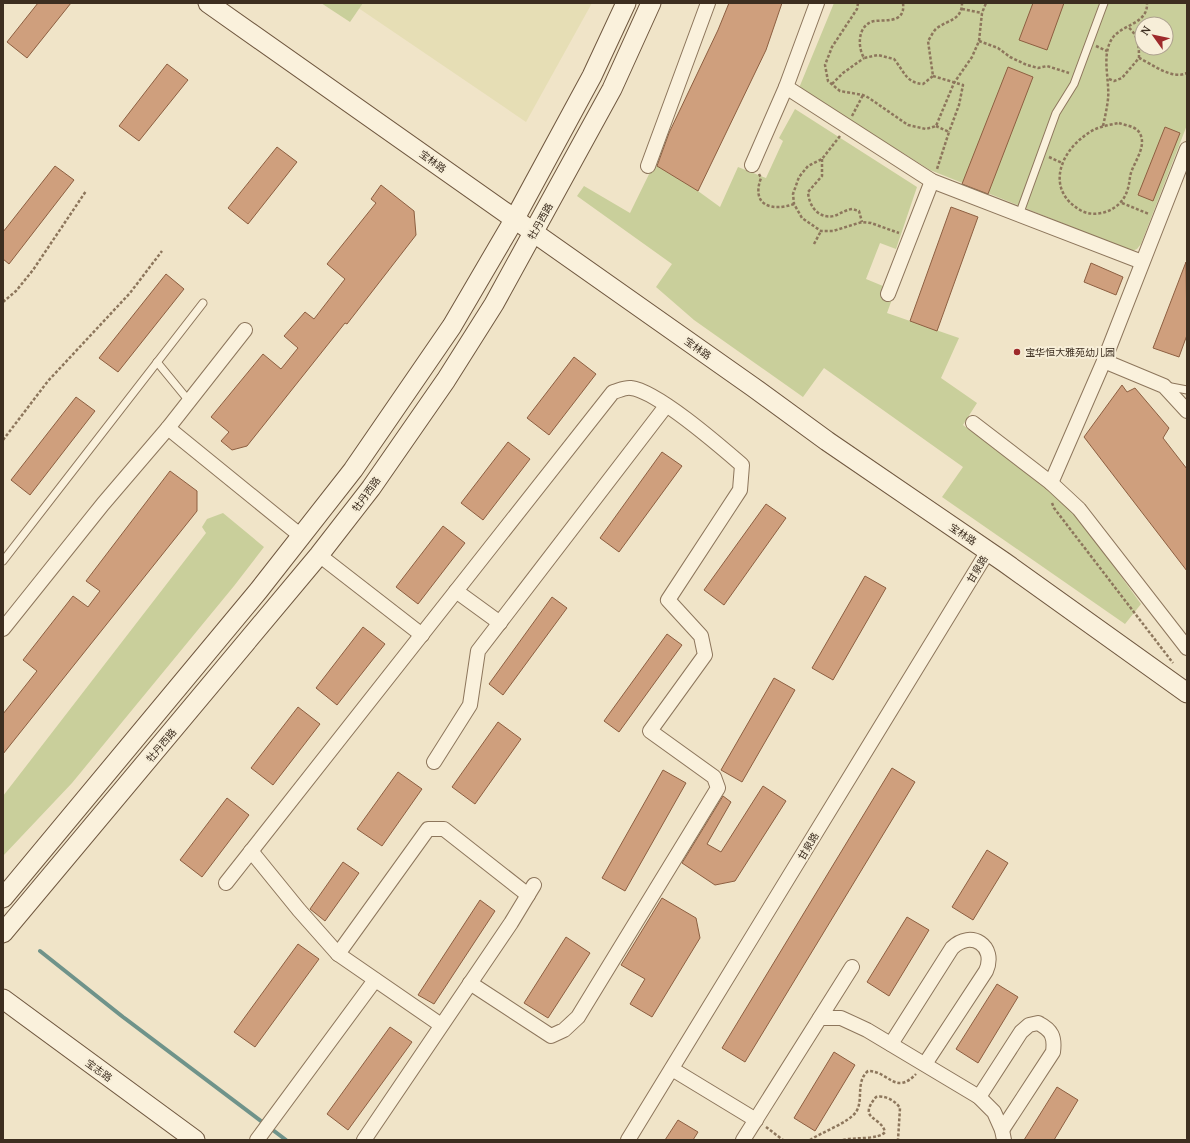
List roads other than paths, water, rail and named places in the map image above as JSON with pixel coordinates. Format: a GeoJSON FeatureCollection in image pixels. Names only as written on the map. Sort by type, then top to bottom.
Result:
{"type":"FeatureCollection","features":[{"type":"Feature","properties":{"kind":"street","name":"宝林路"},"geometry":{"type":"LineString","coordinates":[[208,3],[389,129],[514,220],[753,387],[827,441],[988,552],[1187,693]]}},
{"type":"Feature","properties":{"kind":"street"},"geometry":{"type":"LineString","coordinates":[[3,898],[254,596],[352,470],[452,326],[514,220],[592,76],[626,3]]}},
{"type":"Feature","properties":{"kind":"street","name":"牡丹西路"},"geometry":{"type":"LineString","coordinates":[[3,933],[320,555],[371,488],[446,380],[494,304],[612,89],[651,3]]}},
{"type":"Feature","properties":{"kind":"street"},"geometry":{"type":"LineString","coordinates":[[648,166],[708,3]]}},
{"type":"Feature","properties":{"kind":"street"},"geometry":{"type":"LineString","coordinates":[[752,165],[786,87],[817,3]]}},
{"type":"Feature","properties":{"kind":"street"},"geometry":{"type":"LineString","coordinates":[[786,87],[932,181],[1019,216],[1142,262]]}},
{"type":"Feature","properties":{"kind":"street"},"geometry":{"type":"LineString","coordinates":[[1051,483],[1104,361],[1187,149]]}},
{"type":"Feature","properties":{"kind":"street"},"geometry":{"type":"LineString","coordinates":[[888,294],[932,181]]}},
{"type":"Feature","properties":{"kind":"street"},"geometry":{"type":"LineString","coordinates":[[3,629],[102,504],[168,428],[245,330]]}},
{"type":"Feature","properties":{"kind":"street"},"geometry":{"type":"LineString","coordinates":[[1104,361],[1162,385],[1187,411]]}},
{"type":"Feature","properties":{"kind":"street"},"geometry":{"type":"LineString","coordinates":[[226,883],[613,392],[629,388],[644,391],[710,437],[742,465],[740,490],[668,600],[701,636],[705,655],[650,731],[714,776],[718,788],[578,1017],[564,1030],[551,1036],[539,1030],[470,983]]}},
{"type":"Feature","properties":{"kind":"street"},"geometry":{"type":"LineString","coordinates":[[434,762],[470,705],[478,651],[666,406]]}},
{"type":"Feature","properties":{"kind":"street"},"geometry":{"type":"LineString","coordinates":[[973,423],[1051,483],[1078,509],[1187,648]]}},
{"type":"Feature","properties":{"kind":"street"},"geometry":{"type":"LineString","coordinates":[[168,428],[302,536]]}},
{"type":"Feature","properties":{"kind":"street","name":"甘泉路"},"geometry":{"type":"LineString","coordinates":[[628,1140],[988,552]]}},
{"type":"Feature","properties":{"kind":"street"},"geometry":{"type":"LineString","coordinates":[[320,555],[422,635]]}},
{"type":"Feature","properties":{"kind":"street"},"geometry":{"type":"LineString","coordinates":[[456,591],[500,623]]}},
{"type":"Feature","properties":{"kind":"street"},"geometry":{"type":"LineString","coordinates":[[338,954],[428,829],[444,829],[530,890],[511,923],[364,1140]]}},
{"type":"Feature","properties":{"kind":"street"},"geometry":{"type":"LineString","coordinates":[[251,851],[299,910],[338,954],[441,1025]]}},
{"type":"Feature","properties":{"kind":"street"},"geometry":{"type":"LineString","coordinates":[[891,1044],[952,948],[959,942],[967,939],[984,946],[988,953],[990,962],[986,971],[925,1064]]}},
{"type":"Feature","properties":{"kind":"street"},"geometry":{"type":"LineString","coordinates":[[743,1140],[852,967]]}},
{"type":"Feature","properties":{"kind":"street"},"geometry":{"type":"LineString","coordinates":[[257,1140],[374,980]]}},
{"type":"Feature","properties":{"kind":"street","name":"宝志路"},"geometry":{"type":"LineString","coordinates":[[3,1000],[195,1140]]}},
{"type":"Feature","properties":{"kind":"street"},"geometry":{"type":"LineString","coordinates":[[820,1018],[842,1018],[867,1030],[979,1097],[994,1112],[1003,1135]]}},
{"type":"Feature","properties":{"kind":"street"},"geometry":{"type":"LineString","coordinates":[[979,1097],[1021,1032],[1030,1025],[1038,1023],[1051,1032],[1055,1041],[1053,1052],[1003,1135]]}},
{"type":"Feature","properties":{"kind":"street"},"geometry":{"type":"LineString","coordinates":[[672,1069],[756,1120]]}},
{"type":"Feature","properties":{"kind":"lane"},"geometry":{"type":"LineString","coordinates":[[1019,216],[1056,113],[1077,76],[1104,3]]}},
{"type":"Feature","properties":{"kind":"lane"},"geometry":{"type":"LineString","coordinates":[[3,561],[202,303]]}},
{"type":"Feature","properties":{"kind":"lane"},"geometry":{"type":"LineString","coordinates":[[157,362],[189,401]]}},
{"type":"Feature","properties":{"kind":"lane"},"geometry":{"type":"LineString","coordinates":[[1162,385],[1187,390]]}},
{"type":"Feature","properties":{"kind":"waterway"},"geometry":{"type":"LineString","coordinates":[[40,951],[123,1017],[286,1140]]}},
{"type":"Feature","properties":{"kind":"place","name":"宝华恒大雅苑幼儿园"},"geometry":{"type":"Point","coordinates":[1017,352]}}]}
